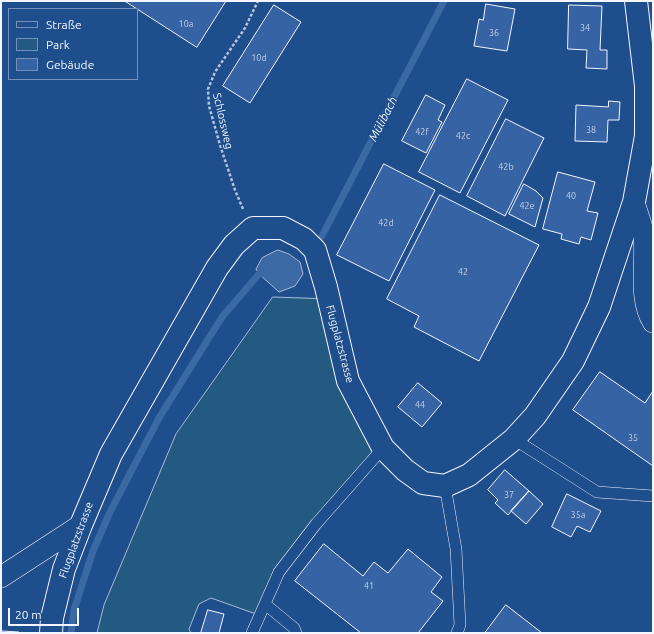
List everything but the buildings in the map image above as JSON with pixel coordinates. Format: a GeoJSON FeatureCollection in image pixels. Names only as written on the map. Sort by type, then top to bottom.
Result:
{"type":"FeatureCollection","features":[{"type":"Feature","properties":{"kind":"street"},"geometry":{"type":"LineString","coordinates":[[445,486],[469,475],[514,439],[535,416],[573,361],[599,307],[634,202],[646,136],[646,86],[636,1]]}},
{"type":"Feature","properties":{"kind":"street"},"geometry":{"type":"LineString","coordinates":[[634,202],[644,236],[645,298],[653,322]]}},
{"type":"Feature","properties":{"kind":"street","name":"Flugplatzstrasse"},"geometry":{"type":"LineString","coordinates":[[51,633],[52,618],[64,569],[111,454],[217,268],[234,245],[253,228],[283,228],[304,238],[315,250],[326,287],[348,381],[383,448],[405,470],[423,483],[445,486]]}},
{"type":"Feature","properties":{"kind":"street"},"geometry":{"type":"LineString","coordinates":[[1,577],[81,525]]}},
{"type":"Feature","properties":{"kind":"lane"},"geometry":{"type":"LineString","coordinates":[[514,439],[597,492],[653,496]]}},
{"type":"Feature","properties":{"kind":"lane"},"geometry":{"type":"LineString","coordinates":[[252,633],[279,572],[316,524],[383,448]]}},
{"type":"Feature","properties":{"kind":"lane"},"geometry":{"type":"LineString","coordinates":[[445,486],[456,549],[460,625],[457,633]]}},
{"type":"Feature","properties":{"kind":"lane"},"geometry":{"type":"LineString","coordinates":[[265,604],[294,628],[296,633]]}},
{"type":"Feature","properties":{"kind":"path","name":"Schlossweg"},"geometry":{"type":"LineString","coordinates":[[253,228],[247,219],[235,190],[220,145],[209,106],[208,88],[215,72],[245,28],[258,1]]}},
{"type":"Feature","properties":{"kind":"green space"},"geometry":{"type":"Polygon","coordinates":[[[273,297],[331,299],[381,448],[278,571],[256,614],[211,598],[199,604],[189,629],[191,633],[97,633],[104,605],[176,434],[273,297]]]}},
{"type":"Feature","properties":{"kind":"shaded area"},"geometry":{"type":"Polygon","coordinates":[[[278,250],[289,254],[300,262],[303,274],[295,286],[279,292],[259,274],[256,269],[262,258],[278,250]]]}},
{"type":"Feature","properties":{"kind":"waterway","name":"Mülibach"},"geometry":{"type":"LineString","coordinates":[[322,236],[444,1]]}},
{"type":"Feature","properties":{"kind":"waterway"},"geometry":{"type":"LineString","coordinates":[[71,633],[74,610],[93,551],[110,512],[159,418],[222,317],[259,274],[267,272]]}}]}
